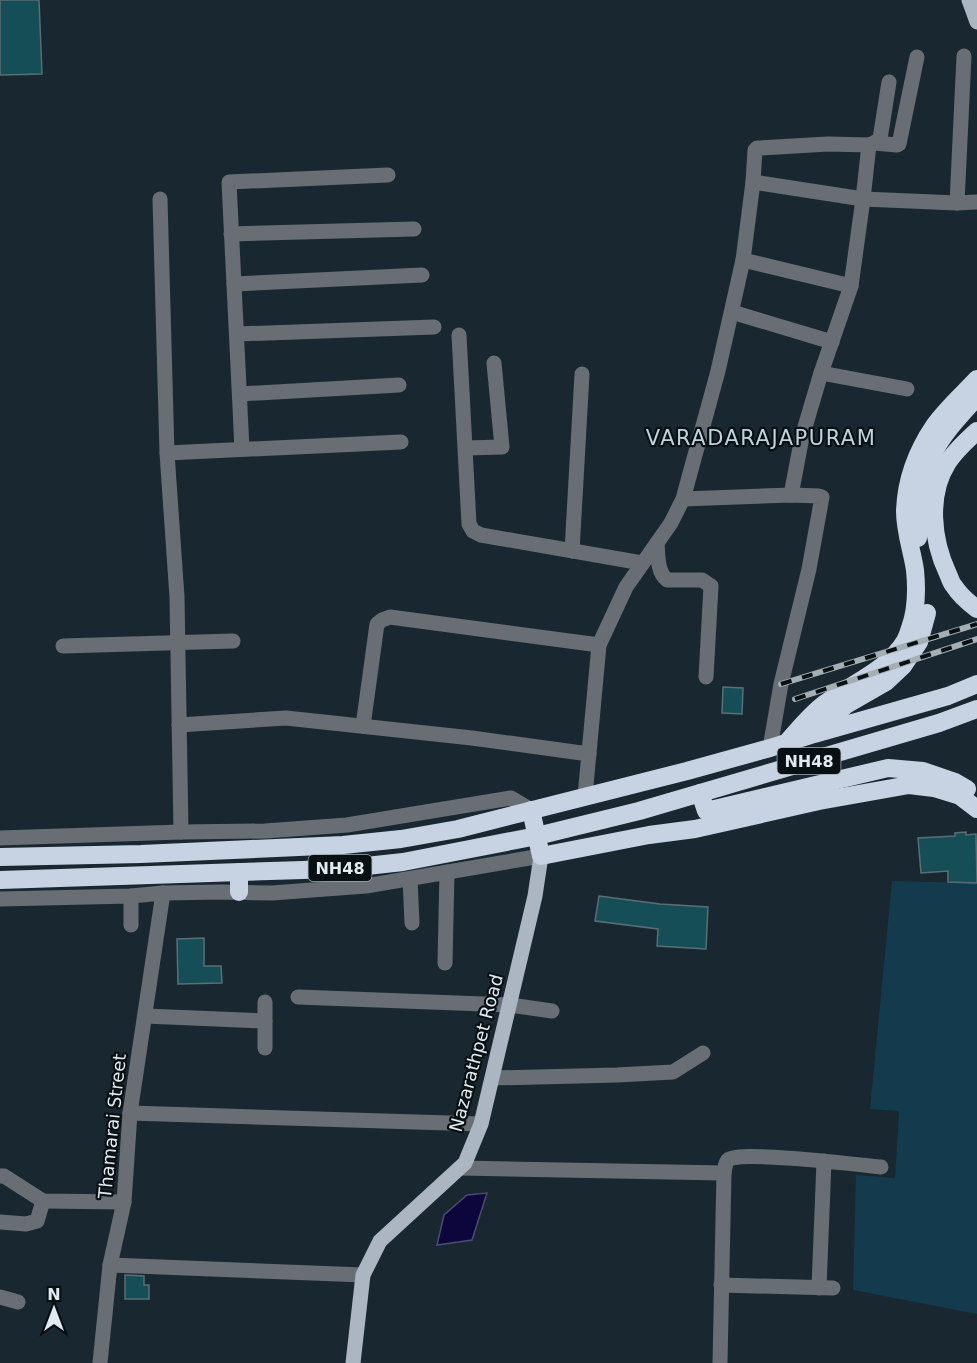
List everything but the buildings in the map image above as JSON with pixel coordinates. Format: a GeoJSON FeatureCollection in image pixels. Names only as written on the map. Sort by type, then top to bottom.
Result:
{"type":"FeatureCollection","features":[{"type":"Feature","properties":{"kind":"highway"},"geometry":{"type":"LineString","coordinates":[[778,745],[842,691],[868,677],[894,655],[906,640],[914,617],[917,596],[915,569],[905,512],[908,484],[916,458],[934,425],[977,379]]}},
{"type":"Feature","properties":{"kind":"highway"},"geometry":{"type":"LineString","coordinates":[[814,734],[846,705],[886,682],[903,666],[919,642],[927,615],[928,591],[918,541],[918,510],[923,479],[934,451],[977,397]]}},
{"type":"Feature","properties":{"kind":"highway"},"geometry":{"type":"LineString","coordinates":[[977,431],[948,463],[938,486],[934,505],[935,529],[941,560],[954,587],[977,609]]}},
{"type":"Feature","properties":{"kind":"highway","name":"NH48"},"geometry":{"type":"LineString","coordinates":[[0,857],[343,845],[458,829],[687,771],[948,696],[977,684]]}},
{"type":"Feature","properties":{"kind":"highway","name":"NH48"},"geometry":{"type":"LineString","coordinates":[[0,880],[348,868],[403,862],[537,836],[639,811],[939,723],[977,709]]}},
{"type":"Feature","properties":{"kind":"highway"},"geometry":{"type":"LineString","coordinates":[[700,793],[706,811],[888,768],[923,771],[955,782],[977,796]]}},
{"type":"Feature","properties":{"kind":"highway"},"geometry":{"type":"LineString","coordinates":[[531,810],[541,856],[649,835],[695,829],[819,801],[909,785],[934,788],[960,796],[977,809]]}},
{"type":"Feature","properties":{"kind":"highway"},"geometry":{"type":"LineString","coordinates":[[80,836],[81,854]]}},
{"type":"Feature","properties":{"kind":"highway"},"geometry":{"type":"LineString","coordinates":[[239,872],[239,892]]}},
{"type":"Feature","properties":{"kind":"main road"},"geometry":{"type":"LineString","coordinates":[[969,0],[977,22]]}},
{"type":"Feature","properties":{"kind":"main road","name":"Nazarathpet Road"},"geometry":{"type":"LineString","coordinates":[[353,1363],[363,1275],[380,1241],[465,1163],[482,1124],[535,896],[541,856]]}},
{"type":"Feature","properties":{"kind":"street"},"geometry":{"type":"LineString","coordinates":[[957,203],[964,56]]}},
{"type":"Feature","properties":{"kind":"street"},"geometry":{"type":"LineString","coordinates":[[585,796],[600,645],[626,587],[671,523],[683,499],[718,371],[743,260],[753,182],[754,153],[757,148],[828,144],[899,144],[917,57]]}},
{"type":"Feature","properties":{"kind":"street"},"geometry":{"type":"LineString","coordinates":[[871,144],[880,139],[889,82]]}},
{"type":"Feature","properties":{"kind":"street"},"geometry":{"type":"LineString","coordinates":[[791,495],[802,437],[851,286],[871,144]]}},
{"type":"Feature","properties":{"kind":"street"},"geometry":{"type":"LineString","coordinates":[[242,449],[229,182],[388,175]]}},
{"type":"Feature","properties":{"kind":"street"},"geometry":{"type":"LineString","coordinates":[[753,182],[863,199],[977,202]]}},
{"type":"Feature","properties":{"kind":"street"},"geometry":{"type":"LineString","coordinates":[[160,199],[167,453],[177,597],[181,832]]}},
{"type":"Feature","properties":{"kind":"street"},"geometry":{"type":"LineString","coordinates":[[231,234],[414,229]]}},
{"type":"Feature","properties":{"kind":"street"},"geometry":{"type":"LineString","coordinates":[[743,260],[851,286]]}},
{"type":"Feature","properties":{"kind":"street"},"geometry":{"type":"LineString","coordinates":[[234,284],[422,275]]}},
{"type":"Feature","properties":{"kind":"street"},"geometry":{"type":"LineString","coordinates":[[732,312],[832,342]]}},
{"type":"Feature","properties":{"kind":"street"},"geometry":{"type":"LineString","coordinates":[[237,334],[434,327]]}},
{"type":"Feature","properties":{"kind":"street"},"geometry":{"type":"LineString","coordinates":[[459,335],[469,524],[473,531],[481,535],[642,562]]}},
{"type":"Feature","properties":{"kind":"street"},"geometry":{"type":"LineString","coordinates":[[466,448],[502,447],[494,363]]}},
{"type":"Feature","properties":{"kind":"street"},"geometry":{"type":"LineString","coordinates":[[821,373],[907,389]]}},
{"type":"Feature","properties":{"kind":"street"},"geometry":{"type":"LineString","coordinates":[[573,551],[582,374]]}},
{"type":"Feature","properties":{"kind":"street"},"geometry":{"type":"LineString","coordinates":[[240,394],[399,385]]}},
{"type":"Feature","properties":{"kind":"street"},"geometry":{"type":"LineString","coordinates":[[167,453],[401,442]]}},
{"type":"Feature","properties":{"kind":"street"},"geometry":{"type":"LineString","coordinates":[[683,499],[791,495],[819,495],[822,497],[809,569],[781,684],[778,745]]}},
{"type":"Feature","properties":{"kind":"street"},"geometry":{"type":"LineString","coordinates":[[657,543],[660,569],[666,580],[702,580],[711,586],[706,677]]}},
{"type":"Feature","properties":{"kind":"street"},"geometry":{"type":"LineString","coordinates":[[363,726],[377,624],[390,617],[600,645]]}},
{"type":"Feature","properties":{"kind":"street"},"geometry":{"type":"LineString","coordinates":[[63,646],[233,641]]}},
{"type":"Feature","properties":{"kind":"street"},"geometry":{"type":"LineString","coordinates":[[179,725],[286,718],[472,738],[589,754]]}},
{"type":"Feature","properties":{"kind":"street"},"geometry":{"type":"LineString","coordinates":[[0,838],[265,831],[347,825],[511,798],[531,810]]}},
{"type":"Feature","properties":{"kind":"street"},"geometry":{"type":"LineString","coordinates":[[0,899],[131,896],[163,893],[272,893],[354,887],[541,856]]}},
{"type":"Feature","properties":{"kind":"street"},"geometry":{"type":"LineString","coordinates":[[445,963],[447,872]]}},
{"type":"Feature","properties":{"kind":"street"},"geometry":{"type":"LineString","coordinates":[[410,879],[412,923]]}},
{"type":"Feature","properties":{"kind":"street","name":"Thamarai Street"},"geometry":{"type":"LineString","coordinates":[[100,1363],[110,1265],[124,1202],[130,1113],[163,893]]}},
{"type":"Feature","properties":{"kind":"street"},"geometry":{"type":"LineString","coordinates":[[131,896],[131,925]]}},
{"type":"Feature","properties":{"kind":"street"},"geometry":{"type":"LineString","coordinates":[[298,997],[510,1005],[552,1011]]}},
{"type":"Feature","properties":{"kind":"street"},"geometry":{"type":"LineString","coordinates":[[265,1002],[265,1048]]}},
{"type":"Feature","properties":{"kind":"street"},"geometry":{"type":"LineString","coordinates":[[145,1016],[265,1021]]}},
{"type":"Feature","properties":{"kind":"street"},"geometry":{"type":"LineString","coordinates":[[493,1078],[673,1072],[703,1053]]}},
{"type":"Feature","properties":{"kind":"street"},"geometry":{"type":"LineString","coordinates":[[130,1113],[482,1124]]}},
{"type":"Feature","properties":{"kind":"street"},"geometry":{"type":"LineString","coordinates":[[720,1363],[726,1161],[729,1158],[745,1156],[881,1167]]}},
{"type":"Feature","properties":{"kind":"street"},"geometry":{"type":"LineString","coordinates":[[721,1285],[826,1288],[824,1161]]}},
{"type":"Feature","properties":{"kind":"street"},"geometry":{"type":"LineString","coordinates":[[460,1168],[724,1173]]}},
{"type":"Feature","properties":{"kind":"street"},"geometry":{"type":"LineString","coordinates":[[0,1176],[4,1176],[43,1201],[124,1202]]}},
{"type":"Feature","properties":{"kind":"street"},"geometry":{"type":"LineString","coordinates":[[0,1222],[26,1224],[37,1221],[43,1201]]}},
{"type":"Feature","properties":{"kind":"street"},"geometry":{"type":"LineString","coordinates":[[110,1265],[363,1275]]}},
{"type":"Feature","properties":{"kind":"street"},"geometry":{"type":"LineString","coordinates":[[0,1297],[18,1302]]}},
{"type":"Feature","properties":{"kind":"shaded area"},"geometry":{"type":"Polygon","coordinates":[[[892,881],[977,883],[977,1314],[853,1290],[856,1175],[895,1178],[899,1111],[870,1109],[892,881]]]}},
{"type":"Feature","properties":{"kind":"shaded area"},"geometry":{"type":"Polygon","coordinates":[[[487,1193],[472,1240],[437,1245],[444,1215],[467,1195],[487,1193]]]}},
{"type":"Feature","properties":{"kind":"railway"},"geometry":{"type":"LineString","coordinates":[[781,684],[977,624]]}},
{"type":"Feature","properties":{"kind":"railway"},"geometry":{"type":"LineString","coordinates":[[795,699],[977,639]]}},
{"type":"Feature","properties":{"kind":"district","name":"VARADARAJAPURAM"},"geometry":{"type":"Point","coordinates":[761,438]}}]}
